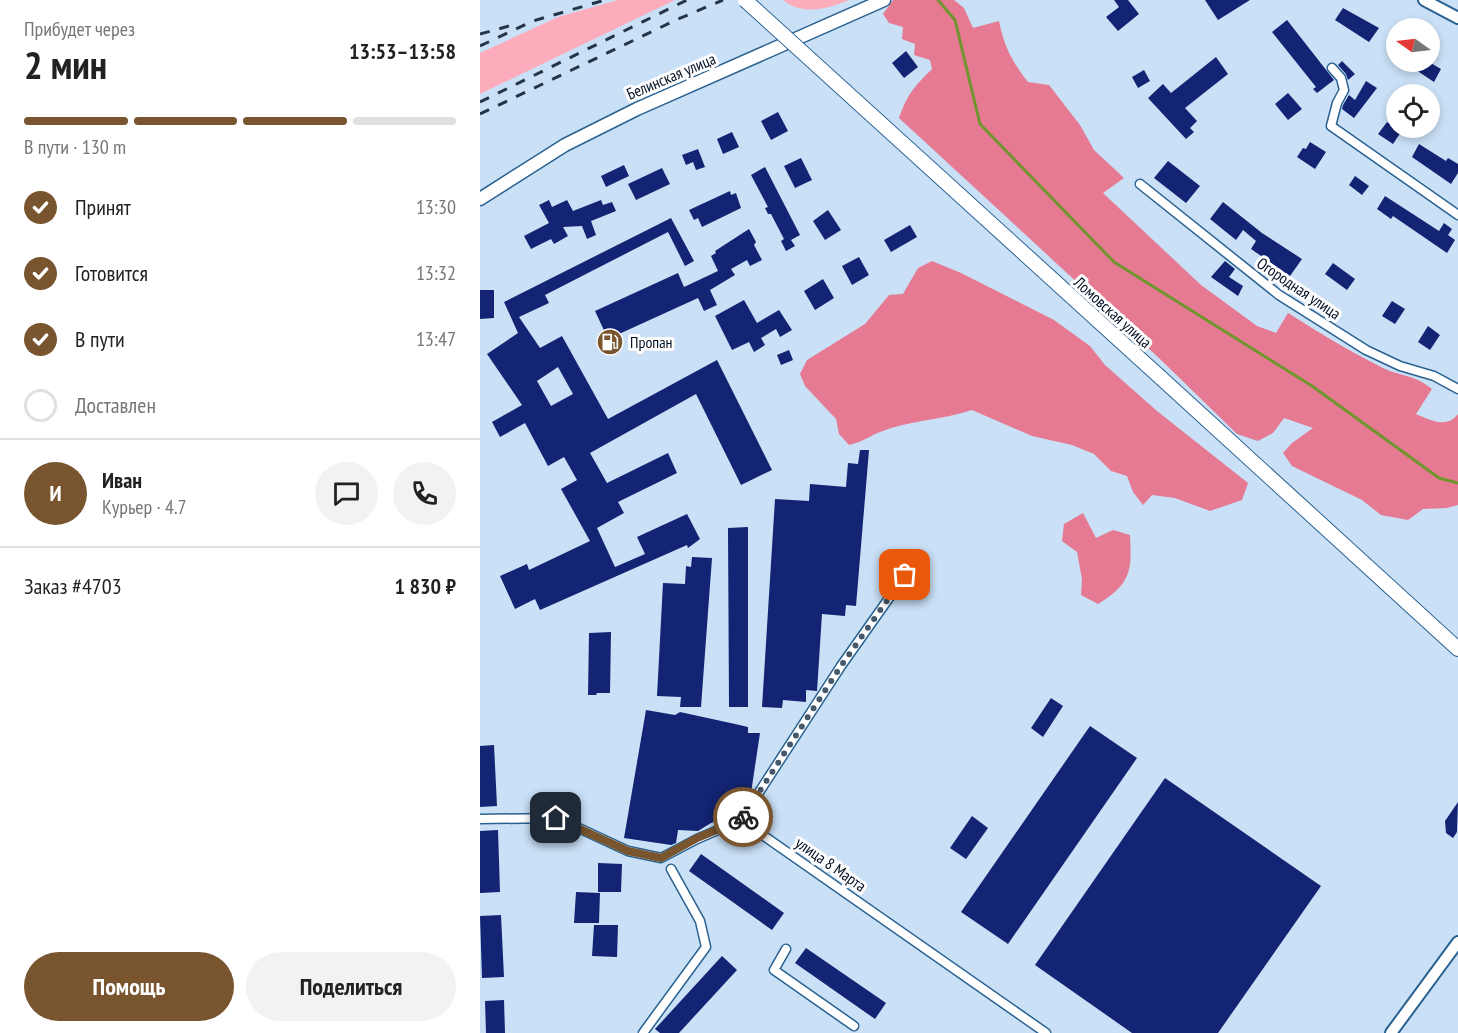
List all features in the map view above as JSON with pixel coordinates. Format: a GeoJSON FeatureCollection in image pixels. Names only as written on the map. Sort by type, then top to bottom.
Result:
{"type":"FeatureCollection","features":[{"type":"Feature","properties":{"kind":"main road","name":"Ломовская улица"},"geometry":{"type":"LineString","coordinates":[[745,0],[1458,649]]}},
{"type":"Feature","properties":{"kind":"main road","name":"Белинская улица"},"geometry":{"type":"LineString","coordinates":[[480,199],[565,145],[626,114],[884,0]]}},
{"type":"Feature","properties":{"kind":"street"},"geometry":{"type":"LineString","coordinates":[[1424,0],[1458,18]]}},
{"type":"Feature","properties":{"kind":"street"},"geometry":{"type":"LineString","coordinates":[[1332,68],[1341,78],[1344,90],[1337,104],[1331,126],[1458,215]]}},
{"type":"Feature","properties":{"kind":"street","name":"Огородная улица"},"geometry":{"type":"LineString","coordinates":[[1140,184],[1279,295],[1366,350],[1400,366],[1434,376],[1458,389]]}},
{"type":"Feature","properties":{"kind":"street"},"geometry":{"type":"LineString","coordinates":[[480,819],[556,818],[628,851],[661,858],[697,838],[741,820],[841,666],[918,557]]}},
{"type":"Feature","properties":{"kind":"street","name":"улица 8 Марта"},"geometry":{"type":"LineString","coordinates":[[741,820],[1046,1033]]}},
{"type":"Feature","properties":{"kind":"street"},"geometry":{"type":"LineString","coordinates":[[643,1033],[706,947],[700,921],[670,869]]}},
{"type":"Feature","properties":{"kind":"street"},"geometry":{"type":"LineString","coordinates":[[1391,1033],[1458,942]]}},
{"type":"Feature","properties":{"kind":"street"},"geometry":{"type":"LineString","coordinates":[[786,949],[774,970],[854,1026]]}},
{"type":"Feature","properties":{"kind":"shaded area"},"geometry":{"type":"Polygon","coordinates":[[[618,0],[675,0],[480,94],[480,53],[558,17],[618,0]]]}},
{"type":"Feature","properties":{"kind":"shaded area"},"geometry":{"type":"Polygon","coordinates":[[[783,0],[849,0],[824,8],[807,9],[791,5],[783,0]]]}},
{"type":"Feature","properties":{"kind":"shaded area"},"geometry":{"type":"Polygon","coordinates":[[[893,0],[954,0],[964,8],[973,28],[999,21],[1009,53],[1028,82],[1049,85],[1080,125],[1094,150],[1124,178],[1103,193],[1201,285],[1257,326],[1276,333],[1288,313],[1369,361],[1413,378],[1432,389],[1416,414],[1433,421],[1444,422],[1454,419],[1458,414],[1458,505],[1423,509],[1408,520],[1381,515],[1362,500],[1292,466],[1283,453],[1292,443],[1313,428],[1284,418],[1273,433],[1258,441],[1237,434],[1159,358],[899,118],[912,91],[932,69],[930,60],[914,55],[915,44],[902,39],[903,27],[889,23],[883,14],[893,0]]]}},
{"type":"Feature","properties":{"kind":"shaded area"},"geometry":{"type":"Polygon","coordinates":[[[932,261],[961,273],[1054,320],[1090,346],[1105,365],[1157,411],[1248,483],[1242,500],[1210,511],[1175,498],[1152,495],[1143,505],[1133,492],[1127,476],[1111,471],[1094,454],[1072,445],[1032,436],[972,410],[891,428],[849,445],[839,434],[836,419],[805,386],[800,374],[807,360],[865,324],[889,295],[903,294],[918,268],[932,261]]]}},
{"type":"Feature","properties":{"kind":"shaded area"},"geometry":{"type":"Polygon","coordinates":[[[1083,513],[1096,538],[1113,530],[1130,535],[1127,576],[1117,590],[1098,604],[1081,595],[1082,579],[1077,552],[1062,541],[1064,524],[1083,513]]]}},
{"type":"Feature","properties":{"kind":"building"},"geometry":{"type":"Polygon","coordinates":[[[1114,0],[1128,0],[1139,14],[1118,31],[1106,17],[1119,7],[1114,0]]]}},
{"type":"Feature","properties":{"kind":"building"},"geometry":{"type":"Polygon","coordinates":[[[1205,0],[1250,0],[1218,20],[1205,0]]]}},
{"type":"Feature","properties":{"kind":"building"},"geometry":{"type":"Polygon","coordinates":[[[1343,8],[1379,28],[1369,42],[1335,20],[1343,8]]]}},
{"type":"Feature","properties":{"kind":"building"},"geometry":{"type":"Polygon","coordinates":[[[1287,20],[1334,80],[1317,93],[1313,89],[1316,87],[1272,32],[1287,20]]]}},
{"type":"Feature","properties":{"kind":"building"},"geometry":{"type":"Polygon","coordinates":[[[906,51],[918,67],[904,78],[892,63],[906,51]]]}},
{"type":"Feature","properties":{"kind":"building"},"geometry":{"type":"Polygon","coordinates":[[[1216,57],[1228,74],[1185,108],[1197,121],[1190,128],[1194,132],[1186,139],[1148,98],[1163,84],[1171,93],[1216,57]]]}},
{"type":"Feature","properties":{"kind":"building"},"geometry":{"type":"Polygon","coordinates":[[[1342,61],[1355,74],[1348,80],[1338,65],[1342,61]]]}},
{"type":"Feature","properties":{"kind":"building"},"geometry":{"type":"Polygon","coordinates":[[[1144,70],[1150,81],[1138,88],[1132,77],[1144,70]]]}},
{"type":"Feature","properties":{"kind":"building"},"geometry":{"type":"Polygon","coordinates":[[[1419,72],[1439,72],[1434,82],[1419,72]]]}},
{"type":"Feature","properties":{"kind":"building"},"geometry":{"type":"Polygon","coordinates":[[[1366,81],[1377,88],[1354,118],[1342,109],[1343,105],[1349,95],[1355,100],[1366,81]]]}},
{"type":"Feature","properties":{"kind":"building"},"geometry":{"type":"Polygon","coordinates":[[[1288,93],[1302,109],[1288,120],[1275,104],[1288,93]]]}},
{"type":"Feature","properties":{"kind":"building"},"geometry":{"type":"Polygon","coordinates":[[[778,112],[788,131],[771,140],[761,121],[778,112]]]}},
{"type":"Feature","properties":{"kind":"building"},"geometry":{"type":"Polygon","coordinates":[[[1386,123],[1386,138],[1397,138],[1393,144],[1378,134],[1386,123]]]}},
{"type":"Feature","properties":{"kind":"building"},"geometry":{"type":"Polygon","coordinates":[[[732,132],[739,147],[723,154],[717,139],[732,132]]]}},
{"type":"Feature","properties":{"kind":"building"},"geometry":{"type":"Polygon","coordinates":[[[1310,142],[1326,152],[1315,169],[1297,157],[1310,142]]]}},
{"type":"Feature","properties":{"kind":"building"},"geometry":{"type":"Polygon","coordinates":[[[1419,144],[1446,161],[1448,158],[1458,164],[1458,173],[1451,184],[1412,157],[1419,144]]]}},
{"type":"Feature","properties":{"kind":"building"},"geometry":{"type":"Polygon","coordinates":[[[698,149],[705,167],[696,170],[693,162],[686,165],[682,155],[698,149]]]}},
{"type":"Feature","properties":{"kind":"building"},"geometry":{"type":"Polygon","coordinates":[[[801,158],[812,180],[795,188],[784,166],[801,158]]]}},
{"type":"Feature","properties":{"kind":"building"},"geometry":{"type":"Polygon","coordinates":[[[1168,161],[1200,186],[1186,203],[1154,178],[1168,161]]]}},
{"type":"Feature","properties":{"kind":"building"},"geometry":{"type":"Polygon","coordinates":[[[624,165],[629,176],[606,187],[601,176],[624,165]]]}},
{"type":"Feature","properties":{"kind":"building"},"geometry":{"type":"Polygon","coordinates":[[[765,167],[800,235],[791,240],[795,246],[786,251],[781,241],[784,239],[771,214],[768,214],[765,208],[768,207],[751,175],[765,167]]]}},
{"type":"Feature","properties":{"kind":"building"},"geometry":{"type":"Polygon","coordinates":[[[662,168],[670,184],[636,200],[628,184],[662,168]]]}},
{"type":"Feature","properties":{"kind":"building"},"geometry":{"type":"Polygon","coordinates":[[[1355,176],[1369,186],[1362,195],[1349,185],[1355,176]]]}},
{"type":"Feature","properties":{"kind":"building"},"geometry":{"type":"Polygon","coordinates":[[[730,191],[731,195],[736,193],[741,208],[702,227],[698,218],[694,220],[689,210],[730,191]]]}},
{"type":"Feature","properties":{"kind":"building"},"geometry":{"type":"Polygon","coordinates":[[[1385,196],[1439,231],[1444,223],[1452,229],[1448,235],[1455,240],[1447,253],[1393,216],[1391,219],[1377,209],[1385,196]]]}},
{"type":"Feature","properties":{"kind":"building"},"geometry":{"type":"Polygon","coordinates":[[[549,200],[552,207],[567,200],[573,211],[601,200],[603,205],[612,202],[616,211],[591,221],[596,235],[587,239],[582,226],[563,227],[568,236],[554,244],[551,239],[531,249],[524,236],[549,223],[539,205],[549,200]]]}},
{"type":"Feature","properties":{"kind":"building"},"geometry":{"type":"Polygon","coordinates":[[[1223,202],[1262,233],[1302,259],[1290,276],[1251,249],[1256,241],[1243,230],[1236,240],[1210,219],[1223,202]]]}},
{"type":"Feature","properties":{"kind":"building"},"geometry":{"type":"Polygon","coordinates":[[[828,210],[841,230],[825,240],[813,221],[828,210]]]}},
{"type":"Feature","properties":{"kind":"building"},"geometry":{"type":"Polygon","coordinates":[[[671,218],[694,261],[685,266],[668,232],[545,295],[549,303],[519,317],[540,348],[562,336],[608,419],[717,360],[772,470],[741,485],[696,394],[590,453],[607,483],[668,453],[677,473],[618,502],[624,513],[597,528],[615,567],[645,554],[637,537],[687,514],[700,539],[688,548],[687,545],[540,610],[535,599],[515,609],[500,576],[527,564],[529,570],[590,541],[561,489],[577,480],[564,457],[548,466],[525,423],[500,437],[492,422],[522,405],[487,354],[518,333],[504,302],[671,218]],[[558,367],[537,381],[551,406],[573,394],[558,367]]]}},
{"type":"Feature","properties":{"kind":"building"},"geometry":{"type":"Polygon","coordinates":[[[910,225],[917,237],[891,252],[884,240],[910,225]]]}},
{"type":"Feature","properties":{"kind":"building"},"geometry":{"type":"Polygon","coordinates":[[[749,229],[762,260],[750,266],[747,260],[731,269],[735,275],[710,290],[717,305],[704,311],[698,298],[608,339],[595,311],[678,273],[684,287],[718,271],[711,256],[749,229]]]}},
{"type":"Feature","properties":{"kind":"building"},"geometry":{"type":"Polygon","coordinates":[[[859,257],[869,275],[852,285],[842,266],[859,257]]]}},
{"type":"Feature","properties":{"kind":"building"},"geometry":{"type":"Polygon","coordinates":[[[1225,261],[1235,269],[1229,277],[1243,286],[1238,296],[1211,277],[1225,261]]]}},
{"type":"Feature","properties":{"kind":"building"},"geometry":{"type":"Polygon","coordinates":[[[1333,263],[1355,279],[1347,290],[1325,274],[1333,263]]]}},
{"type":"Feature","properties":{"kind":"building"},"geometry":{"type":"Polygon","coordinates":[[[823,279],[834,298],[815,310],[804,291],[823,279]]]}},
{"type":"Feature","properties":{"kind":"building"},"geometry":{"type":"Polygon","coordinates":[[[480,290],[494,290],[494,318],[480,319],[480,290]]]}},
{"type":"Feature","properties":{"kind":"building"},"geometry":{"type":"Polygon","coordinates":[[[744,300],[757,323],[779,310],[792,330],[780,337],[776,329],[761,338],[765,345],[754,352],[749,342],[732,350],[715,316],[744,300]]]}},
{"type":"Feature","properties":{"kind":"building"},"geometry":{"type":"Polygon","coordinates":[[[1392,301],[1405,309],[1395,324],[1382,316],[1392,301]]]}},
{"type":"Feature","properties":{"kind":"building"},"geometry":{"type":"Polygon","coordinates":[[[1428,326],[1440,335],[1430,350],[1418,342],[1428,326]]]}},
{"type":"Feature","properties":{"kind":"building"},"geometry":{"type":"Polygon","coordinates":[[[789,350],[793,360],[781,365],[777,355],[789,350]]]}},
{"type":"Feature","properties":{"kind":"building"},"geometry":{"type":"Polygon","coordinates":[[[860,450],[869,450],[856,606],[846,605],[845,616],[822,614],[817,691],[806,690],[806,702],[783,700],[782,708],[762,707],[775,499],[809,501],[810,484],[846,487],[848,463],[858,464],[860,450]]]}},
{"type":"Feature","properties":{"kind":"building"},"geometry":{"type":"Polygon","coordinates":[[[748,527],[748,707],[729,707],[728,528],[748,527]]]}},
{"type":"Feature","properties":{"kind":"building"},"geometry":{"type":"Polygon","coordinates":[[[692,557],[712,558],[701,707],[680,707],[681,697],[657,696],[663,583],[685,584],[686,566],[691,567],[692,557]]]}},
{"type":"Feature","properties":{"kind":"building"},"geometry":{"type":"Polygon","coordinates":[[[611,632],[610,693],[588,695],[589,633],[611,632]]]}},
{"type":"Feature","properties":{"kind":"building"},"geometry":{"type":"Polygon","coordinates":[[[1051,698],[1063,706],[1043,737],[1031,728],[1051,698]]]}},
{"type":"Feature","properties":{"kind":"building"},"geometry":{"type":"Polygon","coordinates":[[[646,710],[675,715],[680,712],[748,727],[748,733],[760,733],[751,793],[739,797],[732,814],[698,831],[678,830],[676,843],[671,845],[624,838],[646,710]]]}},
{"type":"Feature","properties":{"kind":"building"},"geometry":{"type":"Polygon","coordinates":[[[1090,726],[1137,758],[1008,944],[961,912],[1090,726]]]}},
{"type":"Feature","properties":{"kind":"building"},"geometry":{"type":"Polygon","coordinates":[[[494,745],[497,806],[480,807],[480,746],[494,745]]]}},
{"type":"Feature","properties":{"kind":"building"},"geometry":{"type":"Polygon","coordinates":[[[1165,778],[1321,886],[1218,1033],[1132,1033],[1035,965],[1165,778]]]}},
{"type":"Feature","properties":{"kind":"building"},"geometry":{"type":"Polygon","coordinates":[[[1458,802],[1457,832],[1453,838],[1446,833],[1445,821],[1458,802]]]}},
{"type":"Feature","properties":{"kind":"building"},"geometry":{"type":"Polygon","coordinates":[[[972,816],[988,828],[966,859],[950,848],[972,816]]]}},
{"type":"Feature","properties":{"kind":"building"},"geometry":{"type":"Polygon","coordinates":[[[498,830],[500,892],[480,893],[480,831],[498,830]]]}},
{"type":"Feature","properties":{"kind":"building"},"geometry":{"type":"Polygon","coordinates":[[[701,854],[784,913],[772,930],[689,871],[701,854]]]}},
{"type":"Feature","properties":{"kind":"building"},"geometry":{"type":"Polygon","coordinates":[[[598,863],[622,864],[621,892],[598,892],[598,863]]]}},
{"type":"Feature","properties":{"kind":"building"},"geometry":{"type":"Polygon","coordinates":[[[576,892],[600,893],[599,923],[574,923],[576,892]]]}},
{"type":"Feature","properties":{"kind":"building"},"geometry":{"type":"Polygon","coordinates":[[[501,915],[504,977],[482,978],[480,916],[501,915]]]}},
{"type":"Feature","properties":{"kind":"building"},"geometry":{"type":"Polygon","coordinates":[[[594,925],[618,925],[617,957],[592,956],[594,925]]]}},
{"type":"Feature","properties":{"kind":"building"},"geometry":{"type":"Polygon","coordinates":[[[806,948],[886,1003],[875,1019],[795,963],[806,948]]]}},
{"type":"Feature","properties":{"kind":"building"},"geometry":{"type":"Polygon","coordinates":[[[722,956],[737,970],[679,1033],[660,1033],[655,1029],[722,956]]]}},
{"type":"Feature","properties":{"kind":"building"},"geometry":{"type":"Polygon","coordinates":[[[504,1000],[505,1033],[486,1033],[485,1001],[504,1000]]]}},
{"type":"Feature","properties":{"kind":"waterway"},"geometry":{"type":"LineString","coordinates":[[938,0],[955,20],[980,124],[1114,262],[1312,386],[1439,478],[1458,483]]}},
{"type":"Feature","properties":{"kind":"railway"},"geometry":{"type":"LineString","coordinates":[[480,46],[533,21],[605,0]]}},
{"type":"Feature","properties":{"kind":"railway"},"geometry":{"type":"LineString","coordinates":[[480,102],[687,0]]}},
{"type":"Feature","properties":{"kind":"railway"},"geometry":{"type":"LineString","coordinates":[[480,114],[676,20],[723,0]]}},
{"type":"Feature","properties":{"kind":"railway"},"geometry":{"type":"LineString","coordinates":[[480,34],[509,26]]}},
{"type":"Feature","properties":{"kind":"way so far"},"geometry":{"type":"LineString","coordinates":[[743,817],[841,666],[905,575]]}},
{"type":"Feature","properties":{"kind":"place","name":"Пропан"},"geometry":{"type":"Point","coordinates":[610,342]}},
{"type":"Feature","properties":{"kind":"route"},"geometry":{"type":"LineString","coordinates":[[556,818],[628,851],[661,858],[743,817]]}}]}
